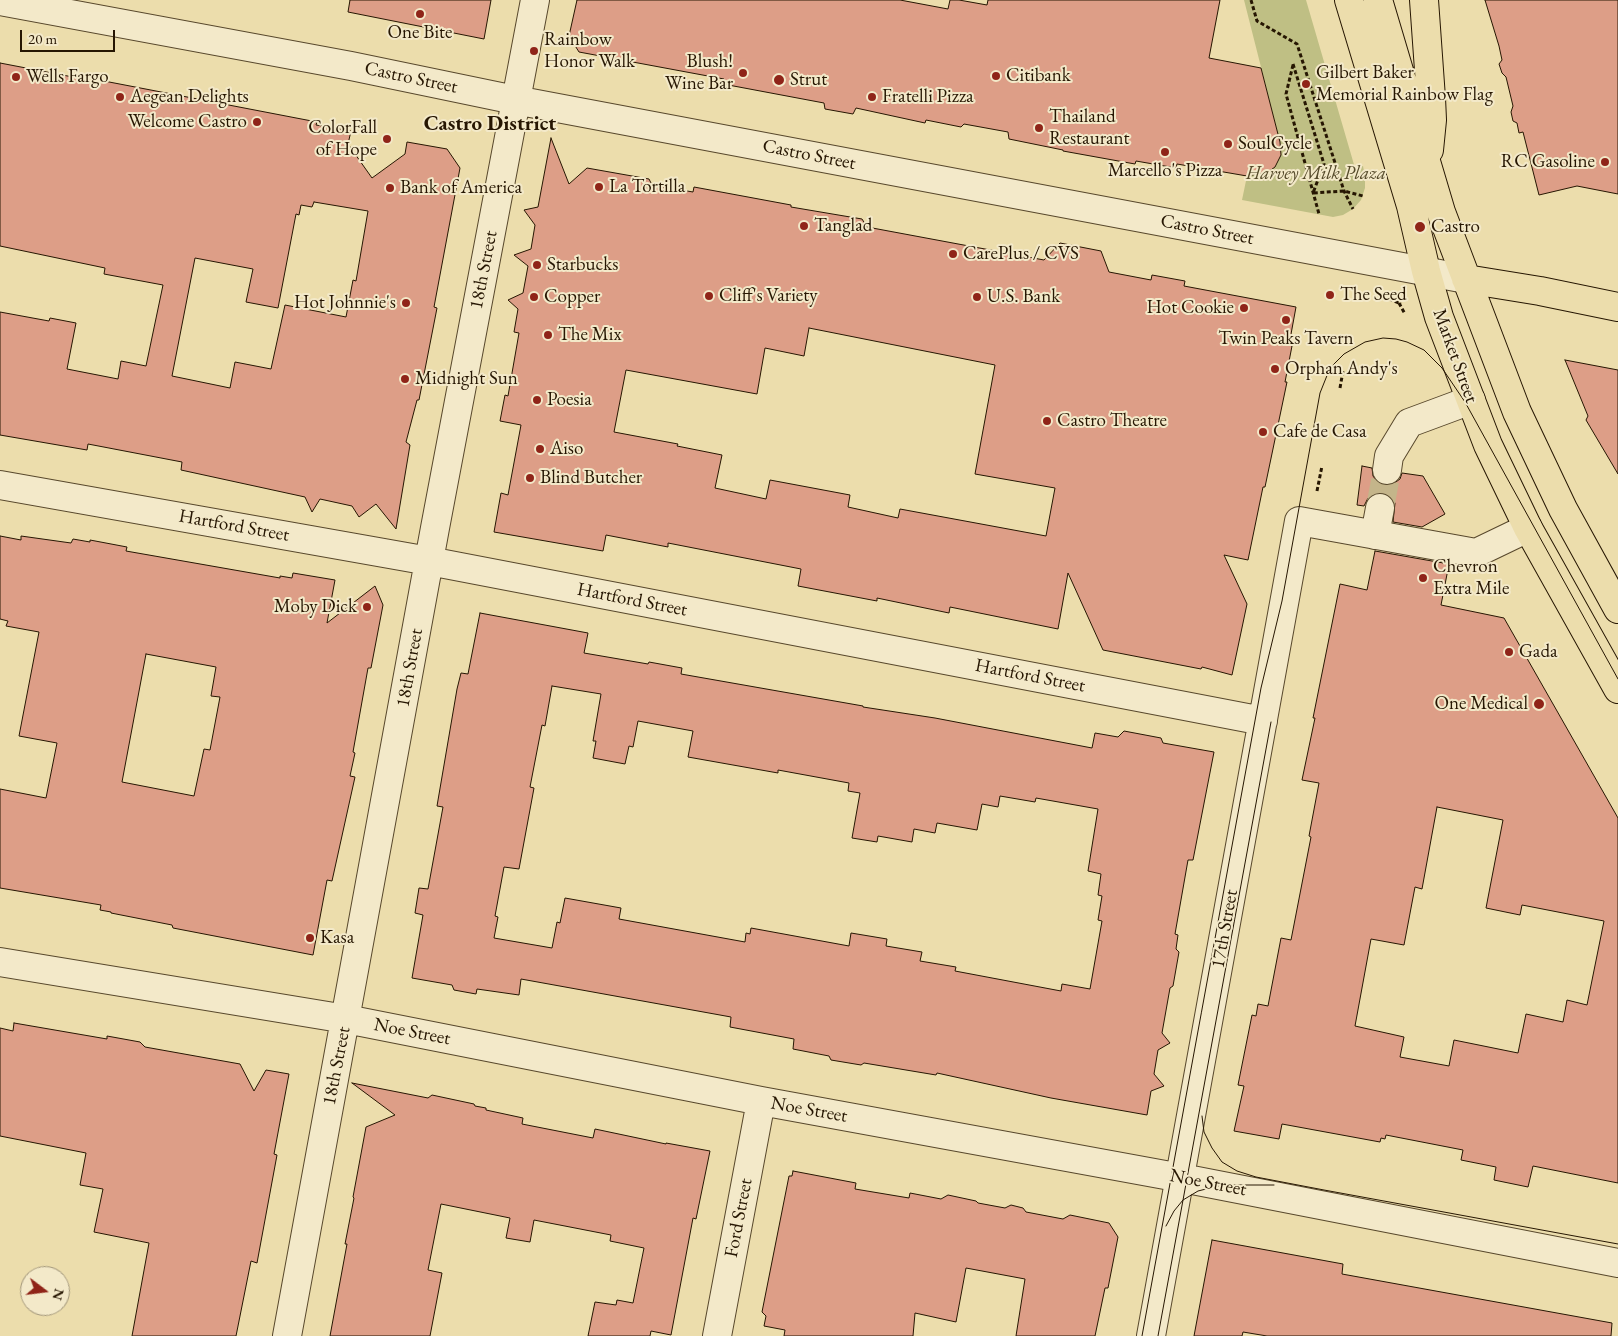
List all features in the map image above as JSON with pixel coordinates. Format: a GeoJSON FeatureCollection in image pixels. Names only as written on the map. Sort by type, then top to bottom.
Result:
{"type":"FeatureCollection","features":[{"type":"Feature","properties":{"kind":"main road","name":"Market Street"},"geometry":{"type":"LineString","coordinates":[[1349,0],[1411,206],[1439,317],[1488,445],[1528,528],[1618,689]]}},
{"type":"Feature","properties":{"kind":"main road","name":"Market Street"},"geometry":{"type":"LineString","coordinates":[[1378,0],[1441,212],[1517,412],[1563,509],[1618,609]]}},
{"type":"Feature","properties":{"kind":"main road"},"geometry":{"type":"LineString","coordinates":[[1424,0],[1432,105],[1430,143],[1426,164]]}},
{"type":"Feature","properties":{"kind":"main road","name":"Castro Street"},"geometry":{"type":"LineString","coordinates":[[1466,279],[1540,291],[1618,307]]}},
{"type":"Feature","properties":{"kind":"street","name":"18th Street"},"geometry":{"type":"LineString","coordinates":[[286,1336],[535,0]]}},
{"type":"Feature","properties":{"kind":"street","name":"Castro Street"},"geometry":{"type":"LineString","coordinates":[[0,1],[341,64],[515,100],[1466,279]]}},
{"type":"Feature","properties":{"kind":"street"},"geometry":{"type":"LineString","coordinates":[[1387,470],[1389,456],[1409,423],[1471,400]]}},
{"type":"Feature","properties":{"kind":"street","name":"Hartford Street"},"geometry":{"type":"LineString","coordinates":[[0,485],[429,561],[1263,721]]}},
{"type":"Feature","properties":{"kind":"street"},"geometry":{"type":"LineString","coordinates":[[1380,508],[1375,535],[1476,553],[1528,528]]}},
{"type":"Feature","properties":{"kind":"street","name":"17th Street"},"geometry":{"type":"LineString","coordinates":[[1151,1336],[1299,522],[1375,535]]}},
{"type":"Feature","properties":{"kind":"street","name":"Noe Street"},"geometry":{"type":"LineString","coordinates":[[0,962],[346,1019],[762,1101],[1180,1178],[1618,1263]]}},
{"type":"Feature","properties":{"kind":"street","name":"Ford Street"},"geometry":{"type":"LineString","coordinates":[[717,1336],[762,1101]]}},
{"type":"Feature","properties":{"kind":"path"},"geometry":{"type":"LineString","coordinates":[[1251,0],[1257,21],[1297,44],[1344,191],[1353,209]]}},
{"type":"Feature","properties":{"kind":"path"},"geometry":{"type":"LineString","coordinates":[[1313,193],[1324,164],[1295,63],[1286,94],[1313,193],[1319,214]]}},
{"type":"Feature","properties":{"kind":"path"},"geometry":{"type":"LineString","coordinates":[[1313,193],[1344,191],[1363,196]]}},
{"type":"Feature","properties":{"kind":"path"},"geometry":{"type":"LineString","coordinates":[[1379,295],[1399,303]]}},
{"type":"Feature","properties":{"kind":"path"},"geometry":{"type":"LineString","coordinates":[[1340,388],[1343,371]]}},
{"type":"Feature","properties":{"kind":"path"},"geometry":{"type":"LineString","coordinates":[[1317,491],[1322,466]]}},
{"type":"Feature","properties":{"kind":"green space","name":"Harvey Milk Plaza"},"geometry":{"type":"Polygon","coordinates":[[[1244,0],[1306,0],[1355,168],[1363,166],[1365,177],[1365,188],[1361,200],[1353,209],[1343,215],[1333,217],[1242,200],[1247,176],[1268,172],[1275,167],[1281,151],[1244,0]]]}},
{"type":"Feature","properties":{"kind":"building"},"geometry":{"type":"Polygon","coordinates":[[[350,0],[491,0],[484,39],[348,12],[350,0]]]}},
{"type":"Feature","properties":{"kind":"building"},"geometry":{"type":"Polygon","coordinates":[[[577,0],[900,0],[948,9],[950,0],[987,5],[988,0],[1220,0],[1209,58],[1261,68],[1280,142],[1281,155],[1275,167],[1268,172],[1247,176],[1177,164],[1176,168],[1136,161],[1135,164],[1063,151],[1009,139],[1008,132],[964,124],[961,127],[926,120],[925,123],[856,108],[853,114],[825,109],[824,103],[723,84],[724,79],[579,52],[569,36],[577,0]]]}},
{"type":"Feature","properties":{"kind":"building"},"geometry":{"type":"Polygon","coordinates":[[[1485,0],[1618,0],[1618,194],[1577,186],[1539,195],[1523,132],[1519,133],[1517,123],[1513,121],[1511,112],[1513,106],[1506,77],[1502,73],[1499,64],[1502,60],[1499,46],[1485,0]]]}},
{"type":"Feature","properties":{"kind":"building"},"geometry":{"type":"Polygon","coordinates":[[[0,63],[317,122],[316,125],[351,131],[348,144],[372,178],[405,154],[407,142],[447,149],[460,168],[434,307],[437,308],[419,400],[417,400],[406,442],[410,445],[396,529],[376,504],[359,517],[352,506],[320,499],[312,512],[305,497],[181,470],[182,462],[88,444],[87,450],[0,435],[0,312],[49,321],[50,318],[76,323],[67,369],[118,379],[121,361],[146,366],[163,285],[104,274],[105,268],[0,246],[0,63]],[[314,202],[312,207],[301,205],[299,215],[296,214],[278,308],[246,302],[253,269],[195,258],[172,376],[230,388],[235,362],[271,369],[285,305],[346,317],[353,280],[356,281],[368,211],[314,202]]]}},
{"type":"Feature","properties":{"kind":"building"},"geometry":{"type":"Polygon","coordinates":[[[551,138],[569,184],[587,168],[649,179],[652,185],[693,192],[694,187],[862,219],[867,227],[1044,260],[1060,243],[1101,251],[1109,272],[1151,280],[1152,275],[1185,281],[1184,286],[1296,307],[1289,345],[1292,346],[1285,382],[1287,382],[1248,560],[1224,555],[1247,604],[1232,675],[1202,667],[1201,669],[1103,650],[1068,573],[1058,629],[950,607],[949,613],[877,598],[877,601],[798,586],[801,569],[668,543],[668,547],[606,535],[603,551],[494,532],[501,493],[508,495],[521,425],[500,421],[505,395],[508,396],[519,333],[514,332],[518,309],[508,300],[523,293],[528,266],[514,255],[531,249],[535,225],[524,210],[538,207],[551,138]],[[809,328],[804,356],[765,348],[757,394],[626,370],[614,432],[678,444],[677,446],[722,455],[715,488],[766,499],[770,480],[850,495],[848,507],[898,518],[900,509],[1046,536],[1055,488],[975,474],[995,365],[809,328]]]}},
{"type":"Feature","properties":{"kind":"building"},"geometry":{"type":"Polygon","coordinates":[[[1565,360],[1618,370],[1618,474],[1586,420],[1588,416],[1565,360]]]}},
{"type":"Feature","properties":{"kind":"building"},"geometry":{"type":"Polygon","coordinates":[[[1362,466],[1372,468],[1373,476],[1378,483],[1384,485],[1393,484],[1400,479],[1402,473],[1423,476],[1445,514],[1422,527],[1393,522],[1395,503],[1390,496],[1383,493],[1375,493],[1368,498],[1364,506],[1357,505],[1362,466]]]}},
{"type":"Feature","properties":{"kind":"building"},"geometry":{"type":"Polygon","coordinates":[[[0,536],[21,540],[21,536],[71,543],[73,539],[90,542],[90,540],[127,547],[126,551],[280,578],[280,576],[292,578],[293,573],[335,580],[327,623],[375,586],[383,605],[371,668],[368,668],[353,752],[355,753],[350,776],[355,777],[332,881],[327,880],[313,955],[173,928],[172,925],[100,910],[101,905],[0,888],[0,789],[46,798],[57,743],[19,736],[39,632],[6,626],[8,621],[0,619],[0,536]],[[146,654],[122,782],[194,796],[204,749],[210,750],[220,697],[211,696],[216,667],[146,654]]]}},
{"type":"Feature","properties":{"kind":"building"},"geometry":{"type":"Polygon","coordinates":[[[1375,551],[1449,564],[1441,605],[1504,618],[1618,818],[1618,1183],[1533,1166],[1528,1187],[1494,1180],[1496,1167],[1461,1160],[1463,1150],[1386,1135],[1385,1139],[1381,1138],[1380,1142],[1282,1124],[1279,1139],[1234,1131],[1244,1086],[1238,1085],[1252,1015],[1256,1016],[1258,1004],[1268,1006],[1281,938],[1291,940],[1311,837],[1309,836],[1319,783],[1302,780],[1340,584],[1367,590],[1375,551]],[[1437,807],[1422,889],[1415,887],[1404,945],[1371,939],[1355,1026],[1404,1037],[1400,1057],[1449,1066],[1454,1040],[1518,1053],[1526,1014],[1563,1022],[1567,1000],[1587,1005],[1604,921],[1522,905],[1520,915],[1486,908],[1503,820],[1437,807]]]}},
{"type":"Feature","properties":{"kind":"building"},"geometry":{"type":"Polygon","coordinates":[[[480,613],[588,633],[584,653],[682,668],[681,674],[935,718],[1092,748],[1095,733],[1118,737],[1124,731],[1161,738],[1163,743],[1214,752],[1193,860],[1188,860],[1175,934],[1178,935],[1176,949],[1179,952],[1162,1033],[1170,1043],[1158,1050],[1154,1074],[1164,1086],[1151,1091],[1147,1115],[1051,1098],[937,1073],[936,1075],[864,1063],[861,1065],[831,1060],[829,1056],[793,1049],[794,1039],[730,1027],[731,1017],[521,979],[519,995],[477,989],[476,994],[454,990],[452,985],[412,978],[423,915],[415,913],[419,888],[428,889],[443,807],[437,806],[457,689],[461,673],[468,674],[480,613]],[[552,686],[545,726],[542,725],[530,787],[534,788],[519,869],[504,867],[495,916],[498,917],[494,938],[552,948],[557,922],[560,923],[565,898],[621,908],[619,919],[745,942],[746,933],[750,934],[751,928],[849,946],[851,933],[887,939],[886,946],[922,952],[920,961],[956,967],[955,971],[1061,991],[1062,984],[1090,989],[1102,921],[1098,920],[1102,896],[1098,895],[1101,874],[1088,871],[1098,809],[1036,798],[1035,802],[1000,796],[998,807],[982,804],[977,830],[937,823],[935,833],[914,829],[912,842],[878,836],[877,842],[852,838],[860,793],[848,791],[849,783],[778,770],[778,773],[688,757],[693,731],[638,721],[633,747],[629,746],[625,764],[593,758],[596,741],[593,741],[601,694],[552,686]]]}},
{"type":"Feature","properties":{"kind":"building"},"geometry":{"type":"Polygon","coordinates":[[[14,1023],[107,1039],[107,1036],[140,1042],[145,1047],[240,1064],[254,1091],[266,1070],[289,1074],[274,1154],[277,1155],[257,1263],[251,1261],[236,1336],[132,1336],[149,1243],[94,1232],[103,1189],[80,1185],[86,1153],[0,1136],[0,1028],[13,1031],[14,1023]]]}},
{"type":"Feature","properties":{"kind":"building"},"geometry":{"type":"Polygon","coordinates":[[[352,1083],[428,1098],[432,1095],[474,1104],[475,1106],[486,1108],[486,1110],[523,1118],[522,1124],[593,1138],[595,1129],[710,1151],[696,1219],[693,1218],[671,1335],[651,1331],[650,1336],[588,1336],[595,1302],[616,1305],[617,1300],[633,1303],[644,1248],[610,1241],[611,1235],[534,1220],[530,1242],[506,1238],[510,1218],[441,1204],[428,1270],[442,1273],[430,1336],[330,1336],[366,1127],[395,1115],[352,1083]]]}},
{"type":"Feature","properties":{"kind":"building"},"geometry":{"type":"Polygon","coordinates":[[[793,1171],[856,1183],[855,1189],[909,1198],[910,1193],[941,1199],[948,1195],[1005,1208],[1011,1205],[1023,1208],[1026,1212],[1063,1219],[1070,1215],[1109,1223],[1118,1237],[1108,1288],[1105,1288],[1095,1336],[1016,1336],[1025,1279],[966,1268],[956,1322],[915,1313],[913,1336],[784,1336],[785,1330],[764,1326],[766,1316],[762,1312],[789,1176],[792,1176],[793,1171]]]}},
{"type":"Feature","properties":{"kind":"building"},"geometry":{"type":"Polygon","coordinates":[[[1212,1240],[1343,1264],[1342,1274],[1612,1323],[1611,1336],[1267,1336],[1243,1332],[1242,1336],[1194,1336],[1212,1240]]]}},
{"type":"Feature","properties":{"kind":"tunnel"},"geometry":{"type":"LineString","coordinates":[[1380,508],[1387,470]]}},
{"type":"Feature","properties":{"kind":"tram line"},"geometry":{"type":"LineString","coordinates":[[1142,1336],[1261,688],[1282,601],[1320,393],[1330,368],[1344,354],[1365,342],[1383,338],[1396,339],[1424,350],[1442,368],[1465,402],[1618,679]]}},
{"type":"Feature","properties":{"kind":"tram line"},"geometry":{"type":"LineString","coordinates":[[1158,1336],[1271,722]]}},
{"type":"Feature","properties":{"kind":"tram line"},"geometry":{"type":"LineString","coordinates":[[1202,1116],[1204,1132],[1222,1162],[1237,1171],[1256,1177],[1618,1244]]}},
{"type":"Feature","properties":{"kind":"tram line"},"geometry":{"type":"LineString","coordinates":[[1166,1226],[1174,1211],[1183,1200],[1198,1191],[1222,1185],[1274,1185]]}},
{"type":"Feature","properties":{"kind":"place","name":"One Bite"},"geometry":{"type":"Point","coordinates":[420,14]}},
{"type":"Feature","properties":{"kind":"place","name":"Rainbow Honor Walk"},"geometry":{"type":"Point","coordinates":[534,51]}},
{"type":"Feature","properties":{"kind":"place","name":"Blush! Wine Bar"},"geometry":{"type":"Point","coordinates":[743,73]}},
{"type":"Feature","properties":{"kind":"place","name":"Citibank"},"geometry":{"type":"Point","coordinates":[996,76]}},
{"type":"Feature","properties":{"kind":"place","name":"Wells Fargo"},"geometry":{"type":"Point","coordinates":[16,77]}},
{"type":"Feature","properties":{"kind":"place","name":"Strut"},"geometry":{"type":"Point","coordinates":[779,80]}},
{"type":"Feature","properties":{"kind":"place","name":"Gilbert Baker Memorial Rainbow Flag"},"geometry":{"type":"Point","coordinates":[1306,84]}},
{"type":"Feature","properties":{"kind":"place","name":"Aegean Delights"},"geometry":{"type":"Point","coordinates":[120,97]}},
{"type":"Feature","properties":{"kind":"place","name":"Fratelli Pizza"},"geometry":{"type":"Point","coordinates":[872,97]}},
{"type":"Feature","properties":{"kind":"place","name":"Welcome Castro"},"geometry":{"type":"Point","coordinates":[257,122]}},
{"type":"Feature","properties":{"kind":"place","name":"Thailand Restaurant"},"geometry":{"type":"Point","coordinates":[1039,128]}},
{"type":"Feature","properties":{"kind":"place","name":"ColorFall of Hope"},"geometry":{"type":"Point","coordinates":[387,139]}},
{"type":"Feature","properties":{"kind":"place","name":"SoulCycle"},"geometry":{"type":"Point","coordinates":[1228,144]}},
{"type":"Feature","properties":{"kind":"place","name":"Marcello's Pizza"},"geometry":{"type":"Point","coordinates":[1165,152]}},
{"type":"Feature","properties":{"kind":"place","name":"RC Gasoline"},"geometry":{"type":"Point","coordinates":[1605,162]}},
{"type":"Feature","properties":{"kind":"place","name":"La Tortilla"},"geometry":{"type":"Point","coordinates":[599,187]}},
{"type":"Feature","properties":{"kind":"place","name":"Bank of America"},"geometry":{"type":"Point","coordinates":[390,188]}},
{"type":"Feature","properties":{"kind":"place","name":"Tanglad"},"geometry":{"type":"Point","coordinates":[804,226]}},
{"type":"Feature","properties":{"kind":"place","name":"Castro"},"geometry":{"type":"Point","coordinates":[1420,227]}},
{"type":"Feature","properties":{"kind":"place","name":"CarePlus / CVS"},"geometry":{"type":"Point","coordinates":[953,254]}},
{"type":"Feature","properties":{"kind":"place","name":"Starbucks"},"geometry":{"type":"Point","coordinates":[537,265]}},
{"type":"Feature","properties":{"kind":"place","name":"The Seed"},"geometry":{"type":"Point","coordinates":[1330,295]}},
{"type":"Feature","properties":{"kind":"place","name":"Cliff's Variety"},"geometry":{"type":"Point","coordinates":[709,296]}},
{"type":"Feature","properties":{"kind":"place","name":"Copper"},"geometry":{"type":"Point","coordinates":[534,297]}},
{"type":"Feature","properties":{"kind":"place","name":"U.S. Bank"},"geometry":{"type":"Point","coordinates":[977,297]}},
{"type":"Feature","properties":{"kind":"place","name":"Hot Johnnie's"},"geometry":{"type":"Point","coordinates":[406,303]}},
{"type":"Feature","properties":{"kind":"place","name":"Hot Cookie"},"geometry":{"type":"Point","coordinates":[1244,308]}},
{"type":"Feature","properties":{"kind":"place","name":"Twin Peaks Tavern"},"geometry":{"type":"Point","coordinates":[1286,320]}},
{"type":"Feature","properties":{"kind":"place","name":"The Mix"},"geometry":{"type":"Point","coordinates":[548,335]}},
{"type":"Feature","properties":{"kind":"place","name":"Orphan Andy's"},"geometry":{"type":"Point","coordinates":[1275,369]}},
{"type":"Feature","properties":{"kind":"place","name":"Midnight Sun"},"geometry":{"type":"Point","coordinates":[405,379]}},
{"type":"Feature","properties":{"kind":"place","name":"Poesia"},"geometry":{"type":"Point","coordinates":[537,400]}},
{"type":"Feature","properties":{"kind":"place","name":"Castro Theatre"},"geometry":{"type":"Point","coordinates":[1047,421]}},
{"type":"Feature","properties":{"kind":"place","name":"Cafe de Casa"},"geometry":{"type":"Point","coordinates":[1263,432]}},
{"type":"Feature","properties":{"kind":"place","name":"Aiso"},"geometry":{"type":"Point","coordinates":[540,449]}},
{"type":"Feature","properties":{"kind":"place","name":"Blind Butcher"},"geometry":{"type":"Point","coordinates":[530,478]}},
{"type":"Feature","properties":{"kind":"place","name":"Chevron Extra Mile"},"geometry":{"type":"Point","coordinates":[1423,578]}},
{"type":"Feature","properties":{"kind":"place","name":"Moby Dick"},"geometry":{"type":"Point","coordinates":[367,607]}},
{"type":"Feature","properties":{"kind":"place","name":"Gada"},"geometry":{"type":"Point","coordinates":[1509,652]}},
{"type":"Feature","properties":{"kind":"place","name":"One Medical"},"geometry":{"type":"Point","coordinates":[1539,704]}},
{"type":"Feature","properties":{"kind":"place","name":"Kasa"},"geometry":{"type":"Point","coordinates":[310,938]}},
{"type":"Feature","properties":{"kind":"district","name":"Castro District"},"geometry":{"type":"Point","coordinates":[490,124]}}]}
